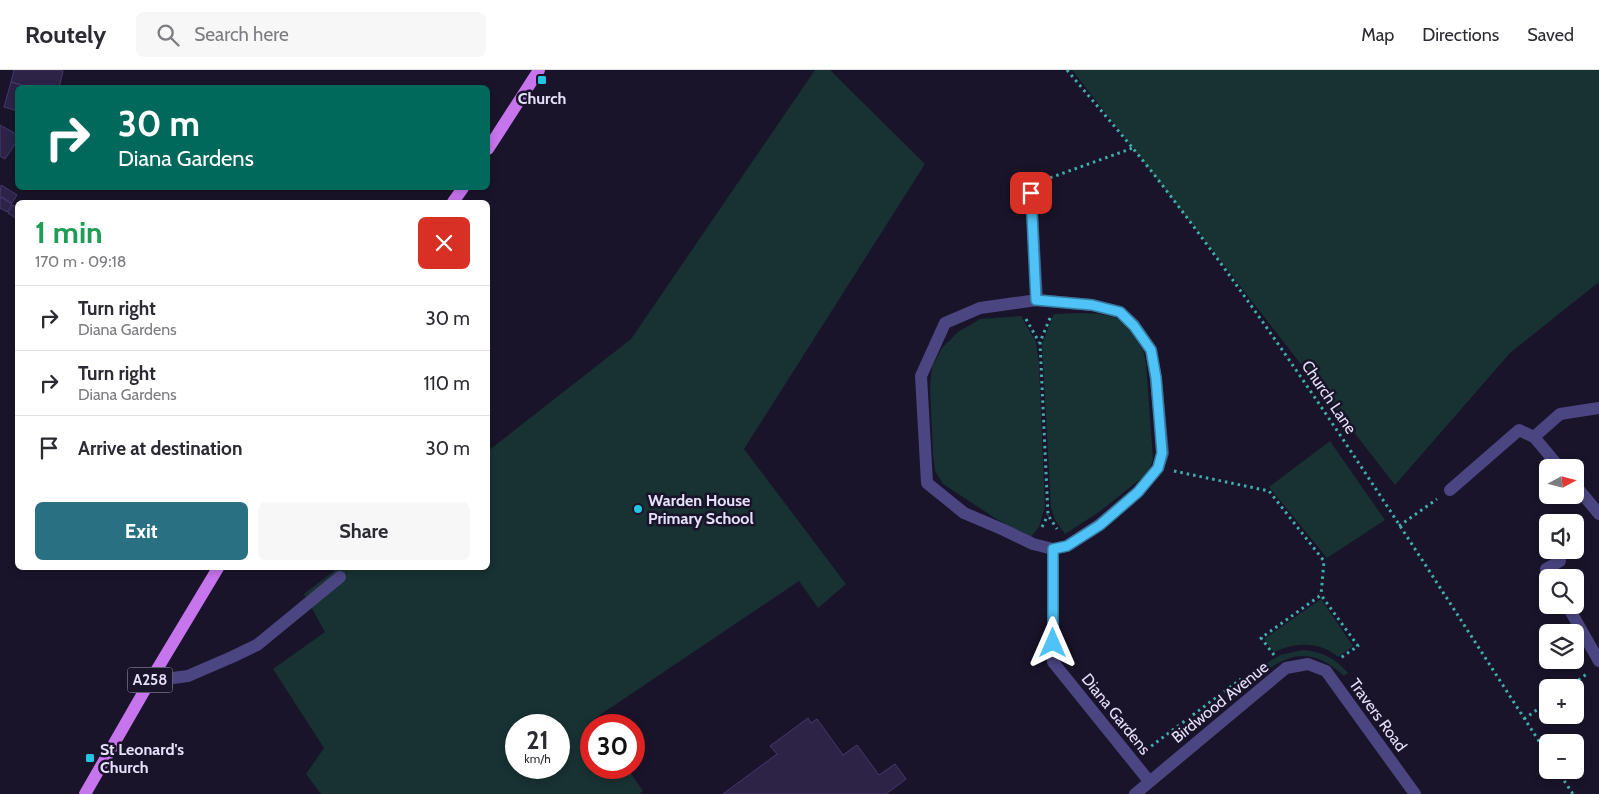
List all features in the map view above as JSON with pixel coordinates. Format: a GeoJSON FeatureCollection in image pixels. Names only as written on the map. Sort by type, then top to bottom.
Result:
{"type":"FeatureCollection","features":[{"type":"Feature","properties":{"kind":"main road"},"geometry":{"type":"LineString","coordinates":[[490,146],[539,70]]}},
{"type":"Feature","properties":{"kind":"main road","name":"A258"},"geometry":{"type":"LineString","coordinates":[[85,794],[217,570]]}},
{"type":"Feature","properties":{"kind":"street"},"geometry":{"type":"LineString","coordinates":[[1031,193],[1036,300]]}},
{"type":"Feature","properties":{"kind":"street"},"geometry":{"type":"LineString","coordinates":[[1036,300],[1092,305],[1120,312],[1134,326],[1151,350],[1156,378],[1162,453],[1158,468],[1138,492],[1100,525],[1067,546],[1053,549],[1033,544],[964,513],[927,483],[921,376],[945,324],[980,308],[1017,302],[1036,300]]}},
{"type":"Feature","properties":{"kind":"street"},"geometry":{"type":"LineString","coordinates":[[1534,437],[1560,414],[1599,408]]}},
{"type":"Feature","properties":{"kind":"street"},"geometry":{"type":"LineString","coordinates":[[1450,490],[1519,430],[1534,437],[1552,459]]}},
{"type":"Feature","properties":{"kind":"street"},"geometry":{"type":"LineString","coordinates":[[1584,496],[1599,514]]}},
{"type":"Feature","properties":{"kind":"street","name":"Diana Gardens"},"geometry":{"type":"LineString","coordinates":[[1053,549],[1053,662],[1149,781]]}},
{"type":"Feature","properties":{"kind":"street"},"geometry":{"type":"LineString","coordinates":[[1546,569],[1560,561]]}},
{"type":"Feature","properties":{"kind":"street"},"geometry":{"type":"LineString","coordinates":[[150,681],[188,676],[232,658],[256,645],[340,576]]}},
{"type":"Feature","properties":{"kind":"street"},"geometry":{"type":"LineString","coordinates":[[1572,614],[1598,664]]}},
{"type":"Feature","properties":{"kind":"street","name":"Birdwood Avenue"},"geometry":{"type":"LineString","coordinates":[[1135,794],[1286,668],[1308,664]]}},
{"type":"Feature","properties":{"kind":"street","name":"Travers Road"},"geometry":{"type":"LineString","coordinates":[[1308,664],[1326,671],[1415,794]]}},
{"type":"Feature","properties":{"kind":"path","name":"Church Lane"},"geometry":{"type":"LineString","coordinates":[[1067,70],[1166,190],[1255,311],[1327,415],[1539,741]]}},
{"type":"Feature","properties":{"kind":"path"},"geometry":{"type":"LineString","coordinates":[[1031,193],[1046,178],[1133,148]]}},
{"type":"Feature","properties":{"kind":"path"},"geometry":{"type":"LineString","coordinates":[[1017,302],[1040,342],[1048,515]]}},
{"type":"Feature","properties":{"kind":"path"},"geometry":{"type":"LineString","coordinates":[[1158,468],[1269,491],[1324,561],[1321,594],[1358,646],[1340,659]]}},
{"type":"Feature","properties":{"kind":"path"},"geometry":{"type":"LineString","coordinates":[[1399,526],[1450,490]]}},
{"type":"Feature","properties":{"kind":"path"},"geometry":{"type":"LineString","coordinates":[[1274,655],[1261,638],[1321,594]]}},
{"type":"Feature","properties":{"kind":"path"},"geometry":{"type":"LineString","coordinates":[[1579,679],[1598,664]]}},
{"type":"Feature","properties":{"kind":"path"},"geometry":{"type":"LineString","coordinates":[[1524,719],[1539,708]]}},
{"type":"Feature","properties":{"kind":"path"},"geometry":{"type":"LineString","coordinates":[[1564,779],[1573,794]]}},
{"type":"Feature","properties":{"kind":"green space","name":"Warden House Primary School"},"geometry":{"type":"Polygon","coordinates":[[[815,70],[830,70],[925,164],[744,449],[846,584],[818,608],[799,581],[601,714],[580,714],[580,779],[635,779],[643,791],[640,794],[321,794],[306,774],[324,748],[273,669],[325,632],[304,594],[335,570],[490,570],[490,449],[631,339],[815,70]]]}},
{"type":"Feature","properties":{"kind":"green space"},"geometry":{"type":"Polygon","coordinates":[[[1072,70],[1599,70],[1599,282],[1510,353],[1395,485],[1072,70]]]}},
{"type":"Feature","properties":{"kind":"green space"},"geometry":{"type":"Polygon","coordinates":[[[1054,314],[1100,314],[1123,321],[1143,350],[1146,363],[1153,459],[1150,468],[1143,477],[1099,512],[1065,534],[1055,520],[1051,508],[1042,344],[1054,314]]]}},
{"type":"Feature","properties":{"kind":"green space"},"geometry":{"type":"Polygon","coordinates":[[[1021,316],[1036,342],[1039,363],[1045,507],[1039,527],[1031,537],[998,520],[943,484],[935,471],[933,455],[930,387],[932,367],[942,348],[958,332],[980,319],[1021,316]]]}},
{"type":"Feature","properties":{"kind":"green space"},"geometry":{"type":"Polygon","coordinates":[[[1330,441],[1385,520],[1327,558],[1269,487],[1330,441]]]}},
{"type":"Feature","properties":{"kind":"green space"},"geometry":{"type":"Polygon","coordinates":[[[1321,599],[1353,646],[1338,657],[1323,648],[1307,645],[1290,646],[1274,652],[1264,639],[1321,599]]]}},
{"type":"Feature","properties":{"kind":"green space"},"geometry":{"type":"Polygon","coordinates":[[[1303,650],[1317,652],[1328,657],[1338,663],[1348,673],[1344,676],[1325,662],[1306,656],[1287,659],[1266,671],[1262,666],[1280,655],[1303,650]]]}},
{"type":"Feature","properties":{"kind":"building"},"geometry":{"type":"Polygon","coordinates":[[[14,70],[63,71],[60,85],[22,85],[11,82],[14,70]]]}},
{"type":"Feature","properties":{"kind":"building"},"geometry":{"type":"Polygon","coordinates":[[[11,82],[22,85],[15,85],[15,110],[4,107],[11,82]]]}},
{"type":"Feature","properties":{"kind":"building"},"geometry":{"type":"Polygon","coordinates":[[[0,125],[15,133],[15,144],[5,159],[0,156],[0,125]]]}},
{"type":"Feature","properties":{"kind":"building"},"geometry":{"type":"Polygon","coordinates":[[[1,185],[17,195],[12,203],[0,196],[1,185]]]}},
{"type":"Feature","properties":{"kind":"building"},"geometry":{"type":"Polygon","coordinates":[[[0,197],[12,204],[7,212],[0,208],[0,197]]]}},
{"type":"Feature","properties":{"kind":"building"},"geometry":{"type":"Polygon","coordinates":[[[13,205],[15,206],[15,218],[8,213],[13,205]]]}},
{"type":"Feature","properties":{"kind":"building"},"geometry":{"type":"Polygon","coordinates":[[[808,718],[811,723],[817,719],[843,755],[857,745],[879,775],[895,764],[906,779],[886,794],[723,794],[777,754],[770,746],[808,718]]]}},
{"type":"Feature","properties":{"kind":"place","name":"Church"},"geometry":{"type":"Point","coordinates":[542,80]}},
{"type":"Feature","properties":{"kind":"place","name":"Warden House Primary School"},"geometry":{"type":"Point","coordinates":[638,509]}},
{"type":"Feature","properties":{"kind":"place","name":"St Leonard's Church"},"geometry":{"type":"Point","coordinates":[90,758]}},
{"type":"Feature","properties":{"kind":"route"},"geometry":{"type":"LineString","coordinates":[[1031,193],[1036,300],[1092,305],[1120,312],[1134,326],[1151,350],[1156,378],[1162,453],[1158,468],[1138,492],[1100,525],[1067,546],[1053,549],[1053,643]]}}]}
